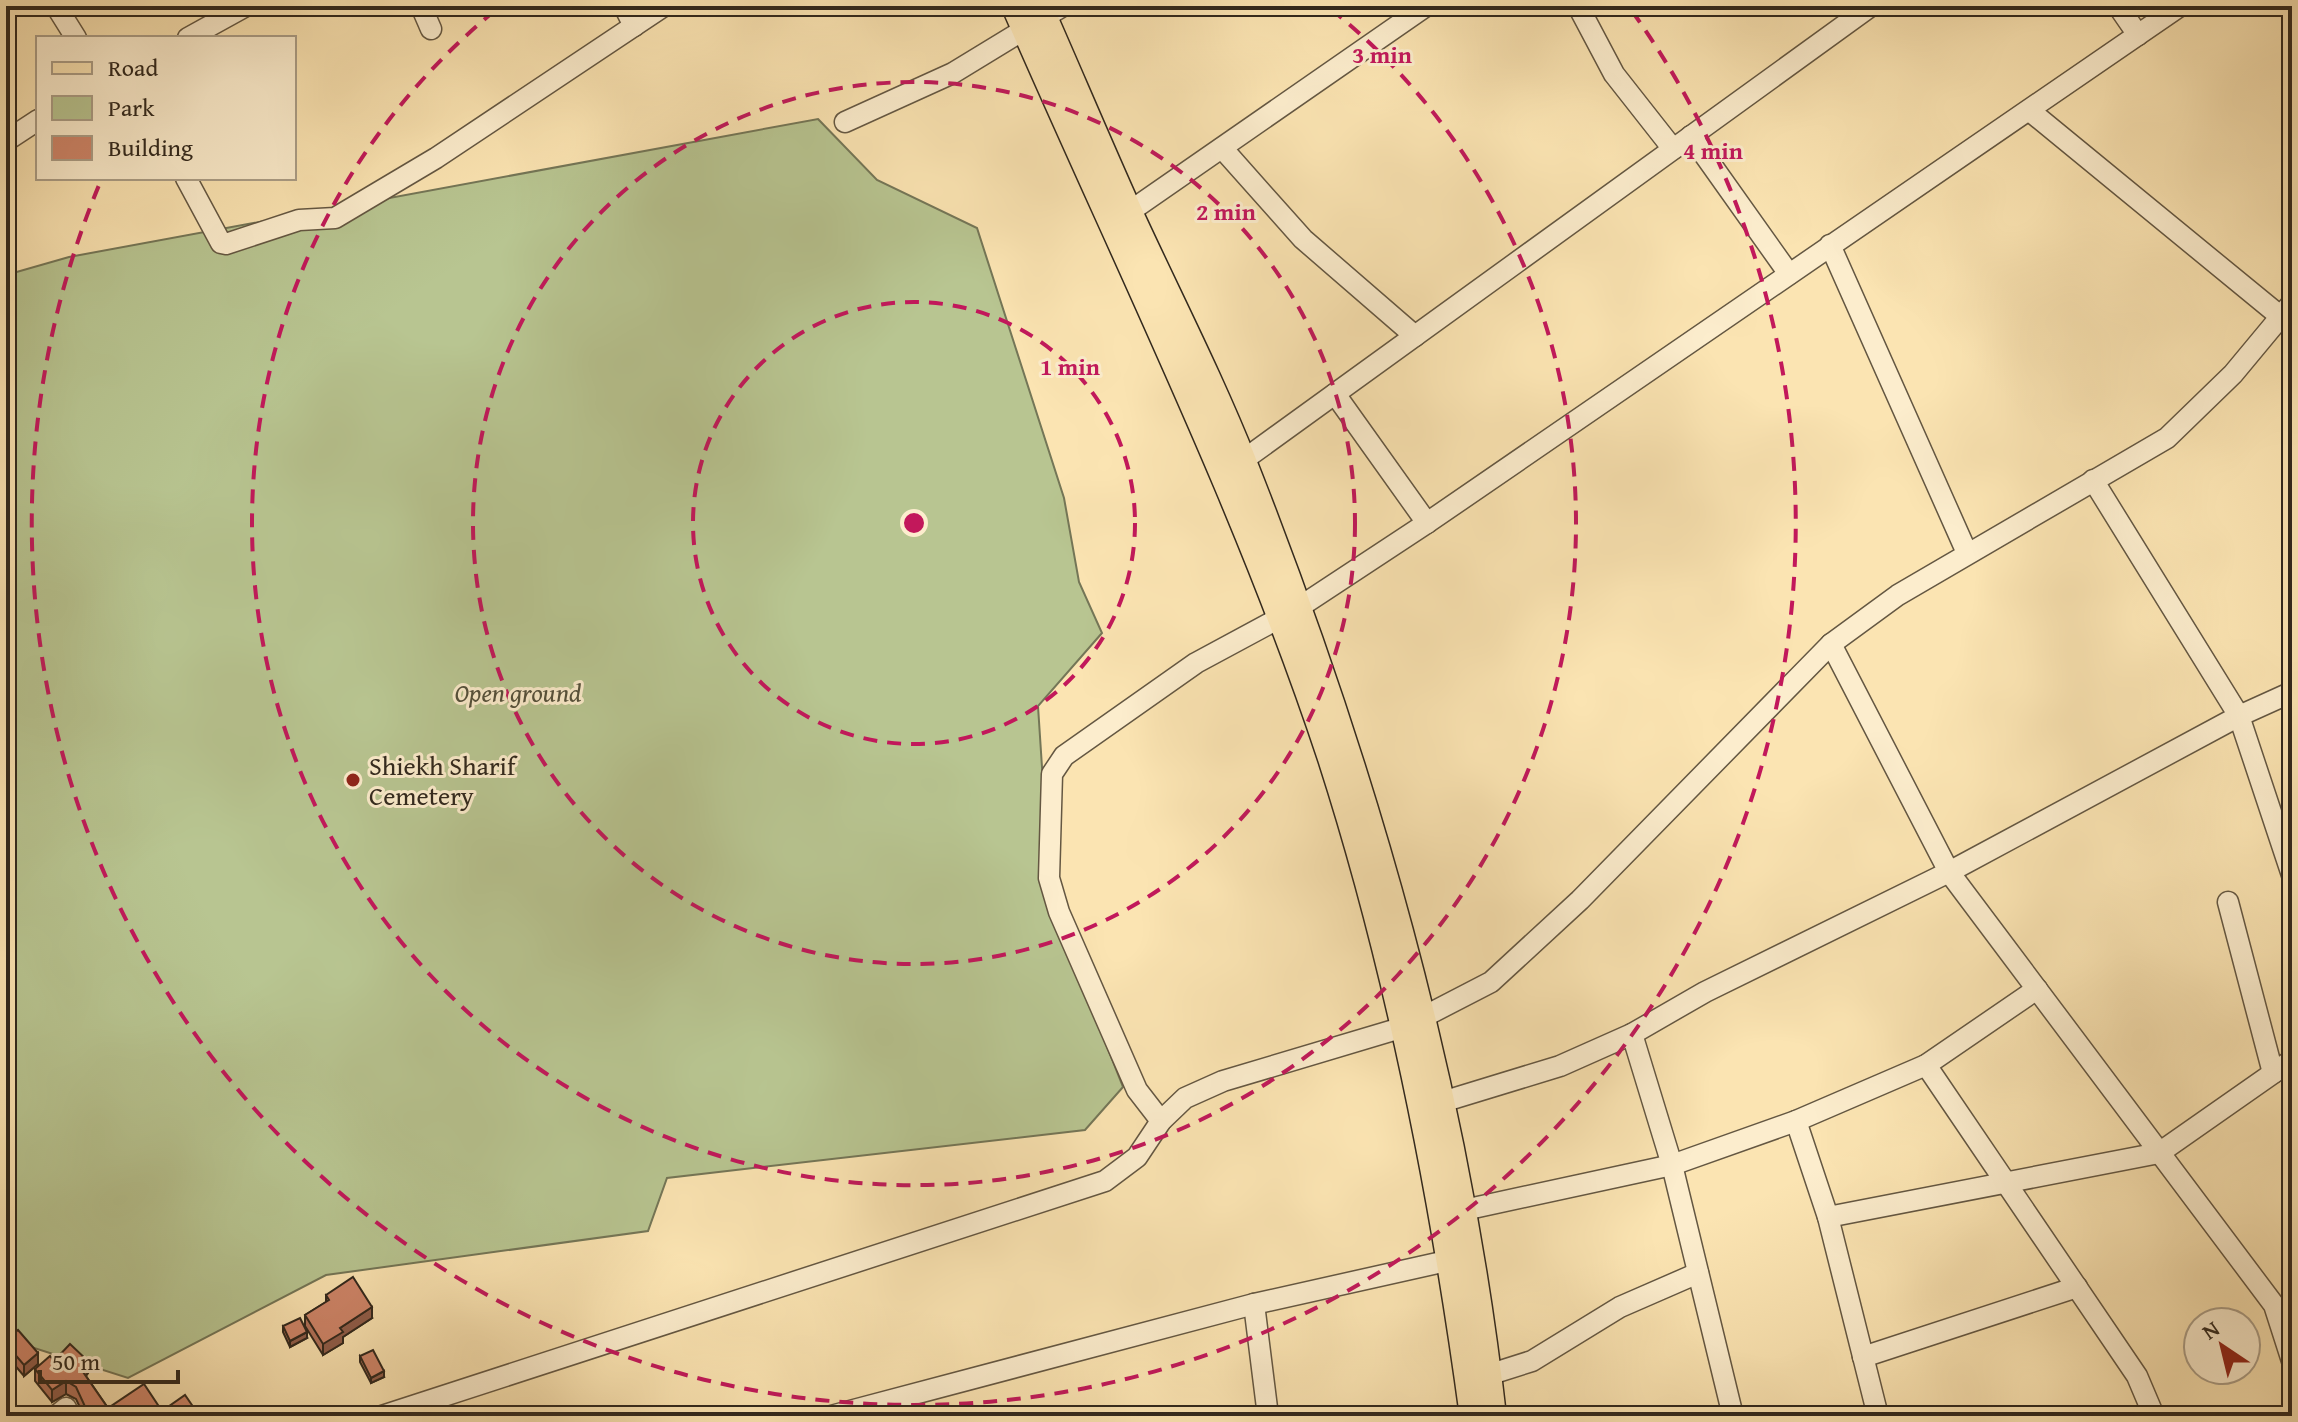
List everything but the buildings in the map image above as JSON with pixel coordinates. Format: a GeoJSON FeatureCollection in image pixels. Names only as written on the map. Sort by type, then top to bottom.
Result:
{"type":"FeatureCollection","features":[{"type":"Feature","properties":{"kind":"main road"},"geometry":{"type":"LineString","coordinates":[[1015,6],[1043,15],[1242,461],[1414,1022],[1432,1105],[1464,1210],[1493,1416]]}},
{"type":"Feature","properties":{"kind":"main road"},"geometry":{"type":"LineString","coordinates":[[1043,15],[1215,456],[1288,614]]}},
{"type":"Feature","properties":{"kind":"main road"},"geometry":{"type":"LineString","coordinates":[[1432,1105],[1473,1416]]}},
{"type":"Feature","properties":{"kind":"street"},"geometry":{"type":"LineString","coordinates":[[56,6],[75,36]]}},
{"type":"Feature","properties":{"kind":"street"},"geometry":{"type":"LineString","coordinates":[[192,36],[246,6]]}},
{"type":"Feature","properties":{"kind":"street"},"geometry":{"type":"LineString","coordinates":[[421,6],[431,29]]}},
{"type":"Feature","properties":{"kind":"street"},"geometry":{"type":"LineString","coordinates":[[624,6],[634,26]]}},
{"type":"Feature","properties":{"kind":"street"},"geometry":{"type":"LineString","coordinates":[[187,180],[221,243],[299,220],[335,218],[436,158],[664,6]]}},
{"type":"Feature","properties":{"kind":"street"},"geometry":{"type":"LineString","coordinates":[[1129,212],[1426,6]]}},
{"type":"Feature","properties":{"kind":"street"},"geometry":{"type":"LineString","coordinates":[[1578,6],[1614,74],[1673,149]]}},
{"type":"Feature","properties":{"kind":"street"},"geometry":{"type":"LineString","coordinates":[[1242,461],[1871,6]]}},
{"type":"Feature","properties":{"kind":"street"},"geometry":{"type":"LineString","coordinates":[[2118,6],[2138,35]]}},
{"type":"Feature","properties":{"kind":"street"},"geometry":{"type":"LineString","coordinates":[[1161,1121],[1137,1090],[1059,912],[1049,878],[1052,774],[1064,756],[1171,680],[1288,614],[1427,523],[2180,6]]}},
{"type":"Feature","properties":{"kind":"street"},"geometry":{"type":"LineString","coordinates":[[845,122],[953,73],[1043,15]]}},
{"type":"Feature","properties":{"kind":"street"},"geometry":{"type":"LineString","coordinates":[[382,1416],[1105,1181],[1137,1157],[1161,1121],[1185,1098],[1223,1081],[1414,1022],[1491,982],[1580,900],[1831,644],[1898,595],[2167,438],[2233,374],[2286,310],[2030,111]]}},
{"type":"Feature","properties":{"kind":"street"},"geometry":{"type":"LineString","coordinates":[[6,141],[36,121]]}},
{"type":"Feature","properties":{"kind":"street"},"geometry":{"type":"LineString","coordinates":[[1691,136],[1789,274]]}},
{"type":"Feature","properties":{"kind":"street"},"geometry":{"type":"LineString","coordinates":[[1222,148],[1303,239],[1415,336]]}},
{"type":"Feature","properties":{"kind":"street"},"geometry":{"type":"LineString","coordinates":[[1830,245],[1967,553]]}},
{"type":"Feature","properties":{"kind":"street"},"geometry":{"type":"LineString","coordinates":[[1335,394],[1427,523]]}},
{"type":"Feature","properties":{"kind":"street"},"geometry":{"type":"LineString","coordinates":[[2093,480],[2239,716],[2292,875]]}},
{"type":"Feature","properties":{"kind":"street"},"geometry":{"type":"LineString","coordinates":[[1831,644],[1949,872],[2287,1323],[2292,1361]]}},
{"type":"Feature","properties":{"kind":"street"},"geometry":{"type":"LineString","coordinates":[[1432,1105],[1560,1066],[1632,1034],[1705,992],[1949,872],[2239,716],[2292,692]]}},
{"type":"Feature","properties":{"kind":"street"},"geometry":{"type":"LineString","coordinates":[[1828,1217],[2159,1153],[2285,1068],[2228,902]]}},
{"type":"Feature","properties":{"kind":"street"},"geometry":{"type":"LineString","coordinates":[[1464,1210],[1672,1165],[1796,1121],[1926,1065],[2037,989]]}},
{"type":"Feature","properties":{"kind":"street"},"geometry":{"type":"LineString","coordinates":[[1632,1034],[1672,1165],[1733,1416]]}},
{"type":"Feature","properties":{"kind":"street"},"geometry":{"type":"LineString","coordinates":[[1926,1065],[2137,1376],[2154,1416]]}},
{"type":"Feature","properties":{"kind":"street"},"geometry":{"type":"LineString","coordinates":[[1796,1121],[1828,1217],[1878,1416]]}},
{"type":"Feature","properties":{"kind":"street"},"geometry":{"type":"LineString","coordinates":[[837,1415],[1254,1304],[1451,1260]]}},
{"type":"Feature","properties":{"kind":"street"},"geometry":{"type":"LineString","coordinates":[[1488,1375],[1532,1361],[1620,1307],[1698,1273]]}},
{"type":"Feature","properties":{"kind":"street"},"geometry":{"type":"LineString","coordinates":[[1863,1357],[2077,1287]]}},
{"type":"Feature","properties":{"kind":"street"},"geometry":{"type":"LineString","coordinates":[[1254,1304],[1268,1416]]}},
{"type":"Feature","properties":{"kind":"green space","name":"Open ground"},"geometry":{"type":"Polygon","coordinates":[[[818,119],[877,180],[977,228],[1064,498],[1079,582],[1102,633],[1038,706],[1051,905],[1123,1087],[1085,1130],[667,1178],[648,1231],[326,1275],[128,1378],[6,1339],[6,275],[69,257],[818,119]]]}},
{"type":"Feature","properties":{"kind":"place","name":"Shiekh Sharif Cemetery"},"geometry":{"type":"Point","coordinates":[353,780]}}]}
